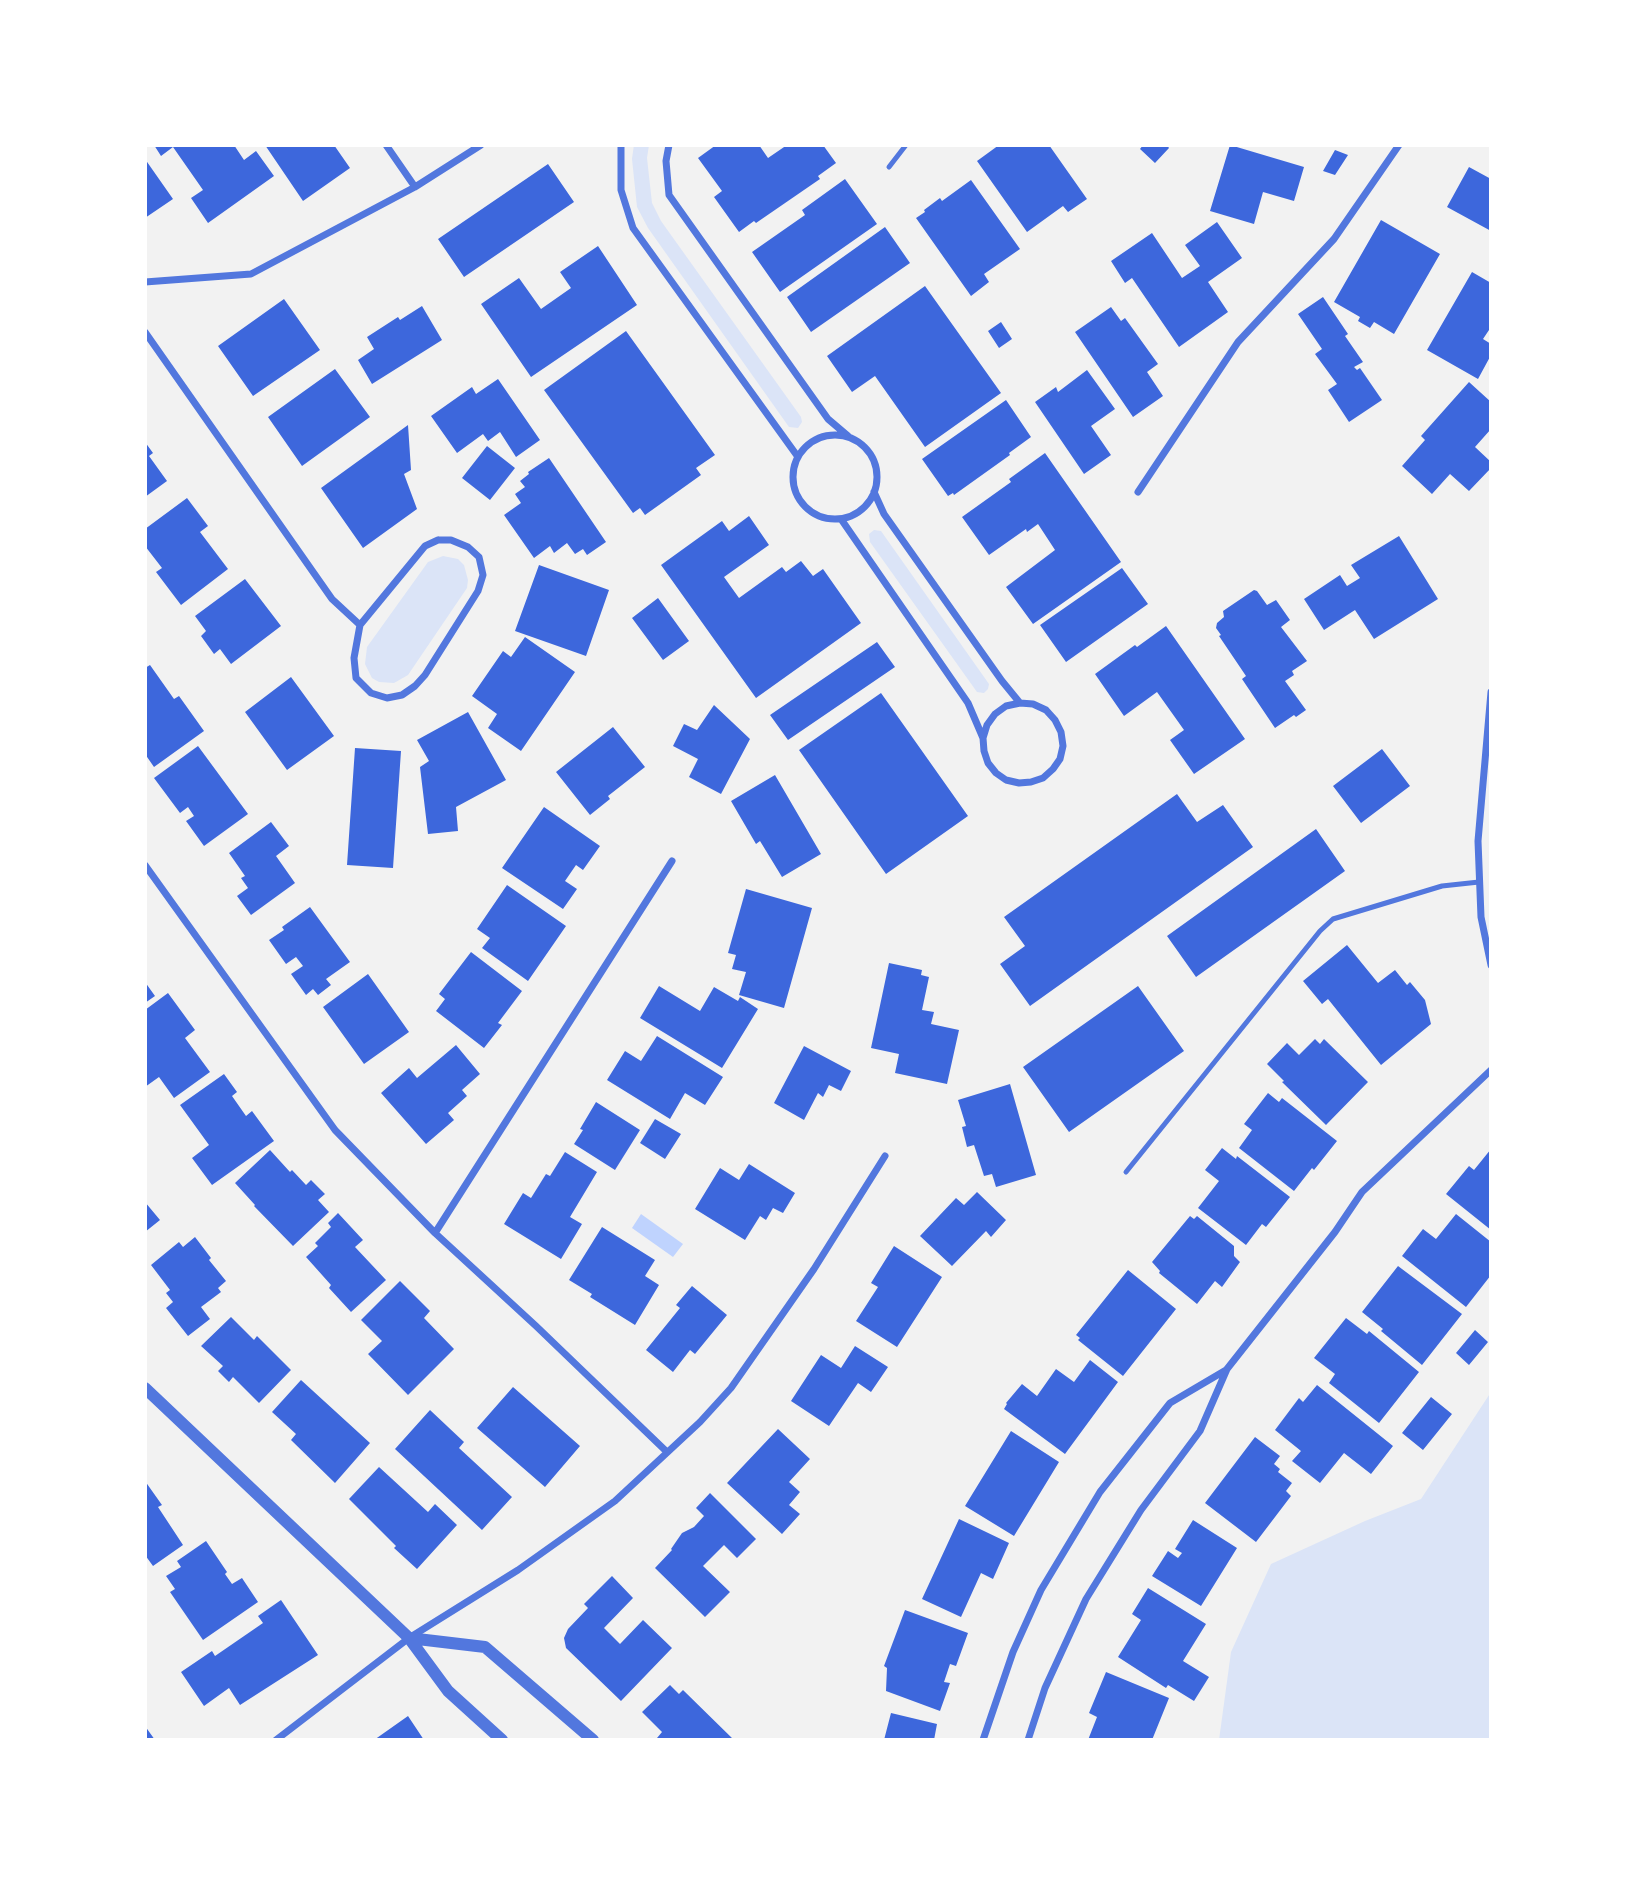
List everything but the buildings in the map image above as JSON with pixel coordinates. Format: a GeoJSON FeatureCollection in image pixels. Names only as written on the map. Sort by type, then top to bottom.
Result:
{"type":"FeatureCollection","features":[{"type":"Feature","properties":{"kind":"street"},"geometry":{"type":"LineString","coordinates":[[386,145],[415,187]]}},
{"type":"Feature","properties":{"kind":"street"},"geometry":{"type":"LineString","coordinates":[[145,282],[251,274],[415,187],[481,145]]}},
{"type":"Feature","properties":{"kind":"street"},"geometry":{"type":"LineString","coordinates":[[621,145],[621,190],[634,228],[798,457]]}},
{"type":"Feature","properties":{"kind":"street"},"geometry":{"type":"LineString","coordinates":[[668,145],[666,161],[669,195],[828,419],[848,436],[860,442],[876,465],[877,479],[868,504],[856,514],[841,519],[826,518],[811,512],[801,501],[794,487],[793,472],[798,457],[807,445],[821,437],[848,436]]}},
{"type":"Feature","properties":{"kind":"street"},"geometry":{"type":"LineString","coordinates":[[1138,492],[1238,342],[1334,239],[1399,145]]}},
{"type":"Feature","properties":{"kind":"street"},"geometry":{"type":"LineString","coordinates":[[145,332],[332,599],[360,625]]}},
{"type":"Feature","properties":{"kind":"street"},"geometry":{"type":"LineString","coordinates":[[874,492],[884,514],[1020,703]]}},
{"type":"Feature","properties":{"kind":"street"},"geometry":{"type":"LineString","coordinates":[[841,519],[968,703],[983,738],[988,763],[996,773],[1006,780],[1018,783],[1044,778],[1060,759],[1063,746],[1061,732],[1055,720],[1046,710],[1033,704],[1006,706],[995,714],[987,725],[983,738]]}},
{"type":"Feature","properties":{"kind":"street"},"geometry":{"type":"LineString","coordinates":[[438,540],[451,540],[468,547],[479,557],[483,575],[478,591],[425,675],[415,687],[402,695],[387,698],[371,693],[356,678],[354,658],[360,625],[425,546],[438,540]]}},
{"type":"Feature","properties":{"kind":"street"},"geometry":{"type":"LineString","coordinates":[[1491,692],[1478,841],[1481,917],[1491,965]]}},
{"type":"Feature","properties":{"kind":"street"},"geometry":{"type":"LineString","coordinates":[[435,1233],[672,861]]}},
{"type":"Feature","properties":{"kind":"street"},"geometry":{"type":"LineString","coordinates":[[145,864],[335,1130],[435,1233],[667,1452]]}},
{"type":"Feature","properties":{"kind":"street"},"geometry":{"type":"LineString","coordinates":[[1028,1740],[1045,1688],[1086,1599],[1141,1510],[1200,1432],[1227,1369],[1335,1232],[1362,1192],[1491,1070]]}},
{"type":"Feature","properties":{"kind":"street"},"geometry":{"type":"LineString","coordinates":[[276,1740],[410,1638],[518,1570],[615,1501],[667,1452],[731,1388],[814,1269],[885,1157]]}},
{"type":"Feature","properties":{"kind":"street"},"geometry":{"type":"LineString","coordinates":[[983,1740],[1013,1652],[1041,1590],[1100,1492],[1170,1403],[1227,1369]]}},
{"type":"Feature","properties":{"kind":"street"},"geometry":{"type":"LineString","coordinates":[[145,1388],[410,1638],[448,1691],[502,1740]]}},
{"type":"Feature","properties":{"kind":"street"},"geometry":{"type":"LineString","coordinates":[[410,1638],[485,1647],[593,1740]]}},
{"type":"Feature","properties":{"kind":"lane"},"geometry":{"type":"LineString","coordinates":[[889,167],[906,145]]}},
{"type":"Feature","properties":{"kind":"lane"},"geometry":{"type":"LineString","coordinates":[[1126,1172],[1333,919],[1442,886],[1479,882]]}},
{"type":"Feature","properties":{"kind":"shaded area"},"geometry":{"type":"Polygon","coordinates":[[[634,145],[649,145],[647,158],[652,203],[661,221],[801,417],[802,422],[798,428],[789,427],[648,228],[637,207],[632,159],[634,145]]]}},
{"type":"Feature","properties":{"kind":"shaded area"},"geometry":{"type":"Polygon","coordinates":[[[874,530],[881,531],[989,684],[984,693],[977,692],[870,542],[869,534],[874,530]]]}},
{"type":"Feature","properties":{"kind":"shaded area"},"geometry":{"type":"Polygon","coordinates":[[[443,556],[458,559],[464,565],[467,588],[408,675],[394,683],[379,682],[372,678],[365,664],[367,647],[428,562],[443,556]]]}},
{"type":"Feature","properties":{"kind":"shaded area"},"geometry":{"type":"Polygon","coordinates":[[[1491,1392],[1491,1740],[1219,1740],[1231,1652],[1271,1564],[1421,1499],[1491,1392]]]}},
{"type":"Feature","properties":{"kind":"water"},"geometry":{"type":"Polygon","coordinates":[[[641,1214],[683,1244],[673,1257],[632,1228],[641,1214]]]}}]}
